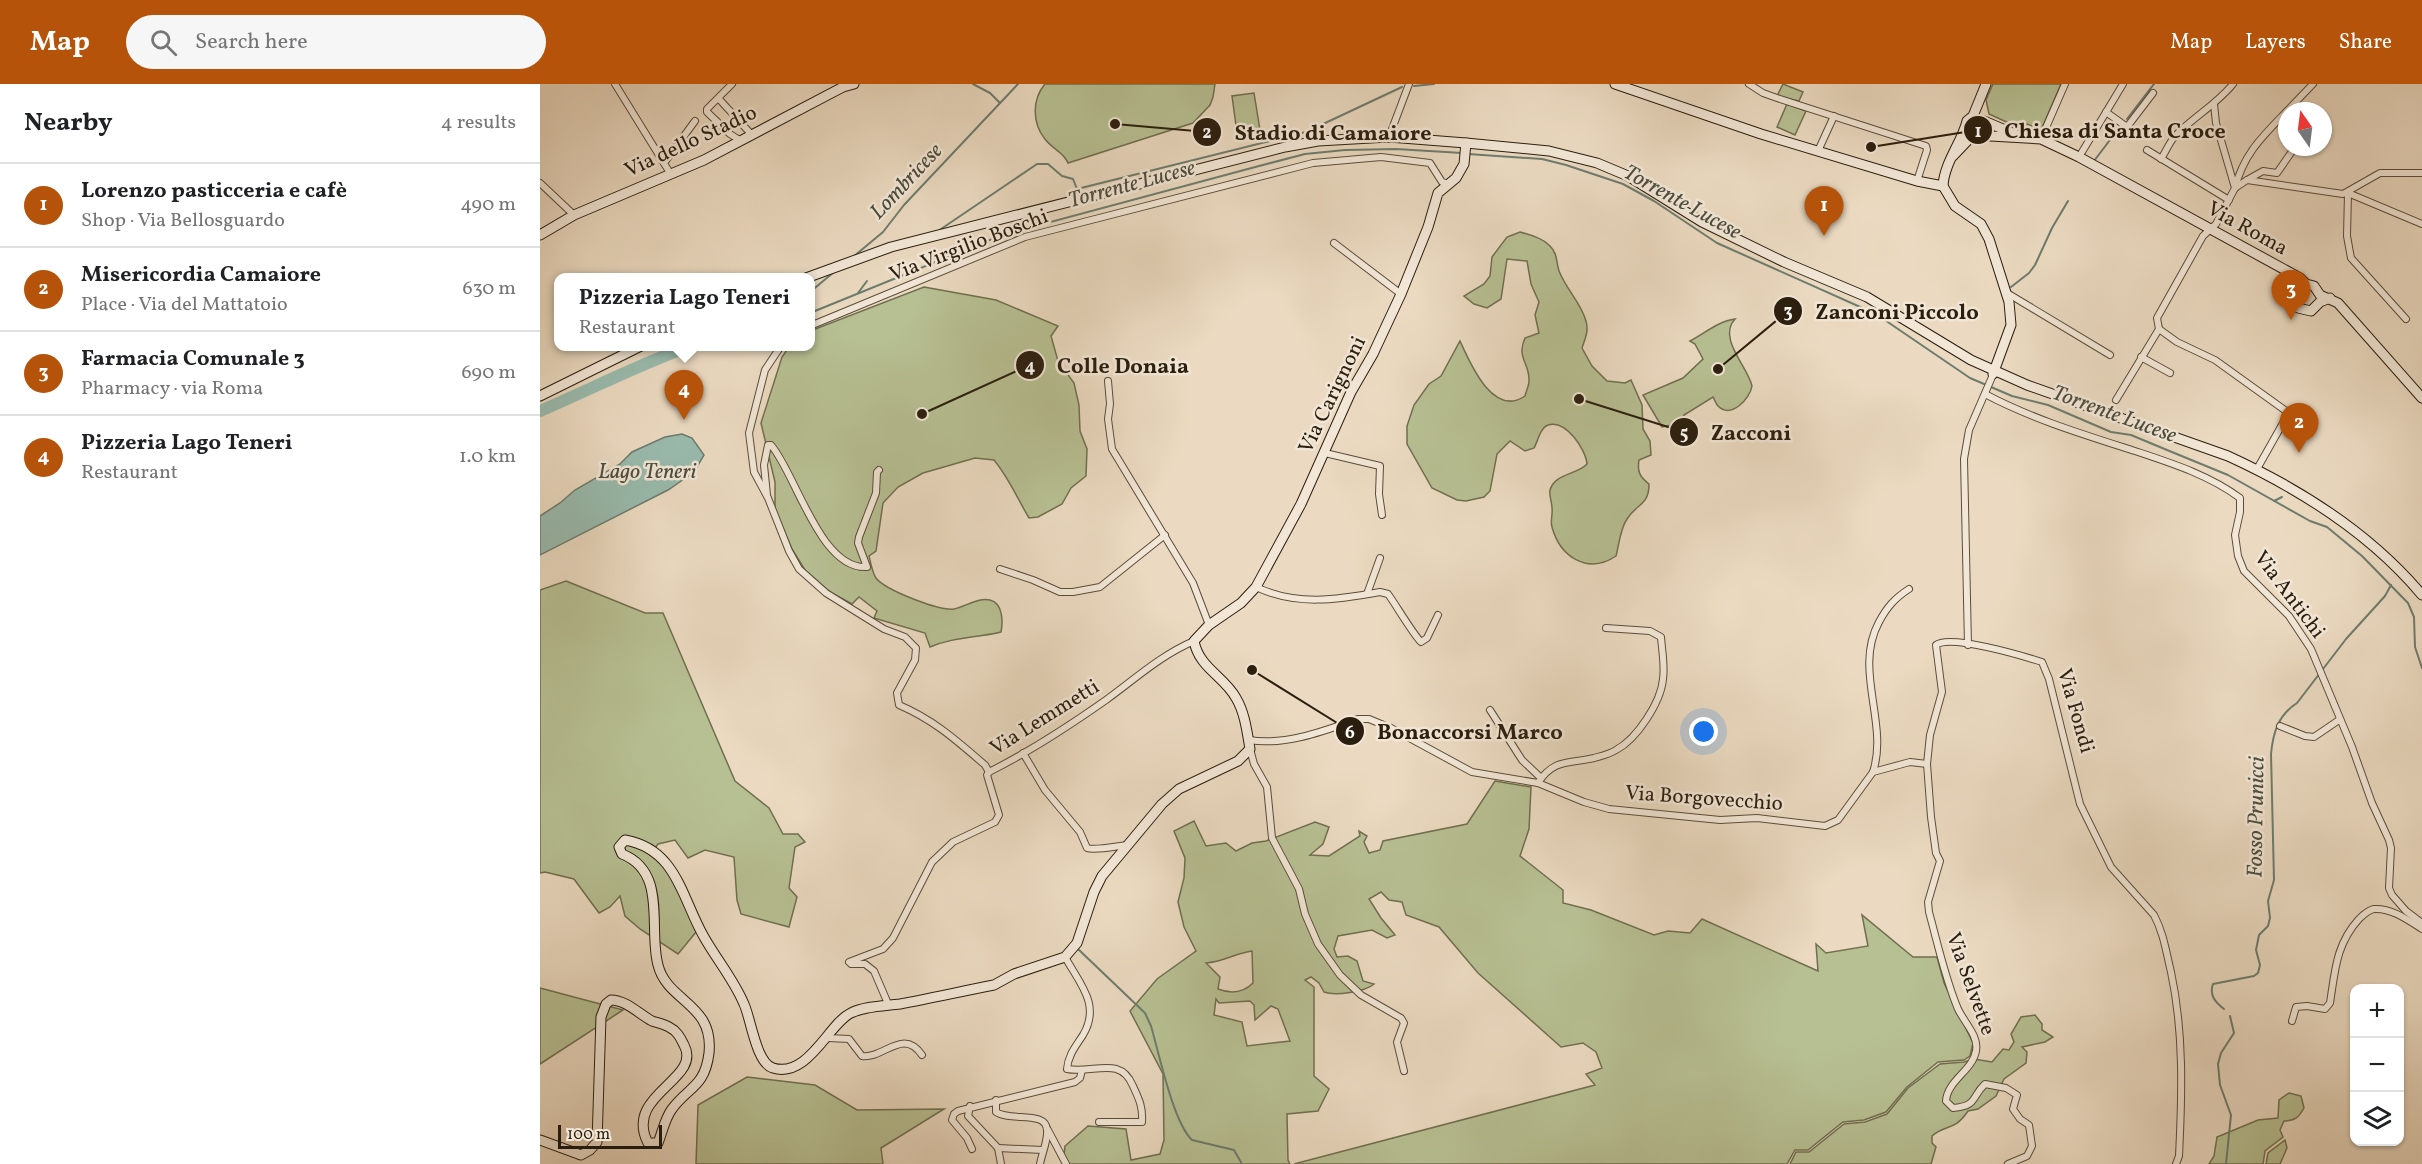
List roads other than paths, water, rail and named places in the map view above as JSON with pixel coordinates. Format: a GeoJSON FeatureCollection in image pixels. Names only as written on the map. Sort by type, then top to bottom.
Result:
{"type":"FeatureCollection","features":[{"type":"Feature","properties":{"kind":"street"},"geometry":{"type":"LineString","coordinates":[[615,84],[670,173]]}},
{"type":"Feature","properties":{"kind":"street"},"geometry":{"type":"LineString","coordinates":[[732,84],[707,109],[707,112],[729,134],[741,141]]}},
{"type":"Feature","properties":{"kind":"street","name":"Via dello Stadio"},"geometry":{"type":"LineString","coordinates":[[540,235],[574,215],[704,160],[843,85],[854,84]]}},
{"type":"Feature","properties":{"kind":"street"},"geometry":{"type":"LineString","coordinates":[[1389,137],[1409,84]]}},
{"type":"Feature","properties":{"kind":"street"},"geometry":{"type":"LineString","coordinates":[[1616,84],[1818,152],[1917,181],[1943,186]]}},
{"type":"Feature","properties":{"kind":"street"},"geometry":{"type":"LineString","coordinates":[[1749,84],[1763,93],[1926,146],[1928,150],[1917,181]]}},
{"type":"Feature","properties":{"kind":"street"},"geometry":{"type":"LineString","coordinates":[[1909,589],[1892,601],[1871,638],[1869,666],[1878,746],[1873,772],[1910,762],[1927,764],[1930,735],[1942,692],[1936,645],[1945,641],[1968,645],[1964,459],[1969,430],[1994,374],[2012,325],[2009,302],[1989,239],[1981,224],[1955,206],[1943,186],[1943,180],[1953,156],[1973,133],[1985,129],[1980,118],[1980,98],[1986,84]]}},
{"type":"Feature","properties":{"kind":"street"},"geometry":{"type":"LineString","coordinates":[[2041,139],[2065,84]]}},
{"type":"Feature","properties":{"kind":"street"},"geometry":{"type":"LineString","coordinates":[[2079,157],[2123,84]]}},
{"type":"Feature","properties":{"kind":"street"},"geometry":{"type":"LineString","coordinates":[[2161,159],[2174,137],[2210,104],[2214,104],[2233,84]]}},
{"type":"Feature","properties":{"kind":"street"},"geometry":{"type":"LineString","coordinates":[[2296,102],[2313,84]]}},
{"type":"Feature","properties":{"kind":"street"},"geometry":{"type":"LineString","coordinates":[[2106,112],[2127,127],[2153,93]]}},
{"type":"Feature","properties":{"kind":"street"},"geometry":{"type":"LineString","coordinates":[[719,99],[752,135]]}},
{"type":"Feature","properties":{"kind":"street"},"geometry":{"type":"LineString","coordinates":[[2214,104],[2216,123],[2235,188]]}},
{"type":"Feature","properties":{"kind":"street"},"geometry":{"type":"LineString","coordinates":[[1818,152],[1834,116]]}},
{"type":"Feature","properties":{"kind":"street"},"geometry":{"type":"LineString","coordinates":[[1973,133],[1967,121],[1980,118]]}},
{"type":"Feature","properties":{"kind":"street","name":"Via Roma"},"geometry":{"type":"LineString","coordinates":[[1980,118],[2021,138]]}},
{"type":"Feature","properties":{"kind":"street"},"geometry":{"type":"LineString","coordinates":[[664,163],[696,121]]}},
{"type":"Feature","properties":{"kind":"street"},"geometry":{"type":"LineString","coordinates":[[2257,469],[2287,416],[2286,411],[2216,360],[2187,348],[2162,333],[2157,318],[2203,236],[2216,224],[2235,188],[2240,168],[2254,146],[2278,121]]}},
{"type":"Feature","properties":{"kind":"street","name":"Via Roma"},"geometry":{"type":"LineString","coordinates":[[1973,133],[1994,138],[2041,139],[2079,157],[2210,229],[2301,283],[2314,286],[2320,298]]}},
{"type":"Feature","properties":{"kind":"street"},"geometry":{"type":"LineString","coordinates":[[815,274],[858,258],[1064,202],[1318,141],[1389,137],[1565,154],[1618,172],[1702,222],[1784,262],[1867,297],[1994,374],[2228,456],[2257,469],[2324,508],[2377,549],[2422,595]]}},
{"type":"Feature","properties":{"kind":"street","name":"Via Carignoni"},"geometry":{"type":"LineString","coordinates":[[1194,641],[1209,625],[1241,603],[1256,587],[1301,504],[1351,392],[1373,354],[1401,294],[1421,245],[1438,193],[1456,178],[1464,164],[1466,143]]}},
{"type":"Feature","properties":{"kind":"street"},"geometry":{"type":"LineString","coordinates":[[2147,150],[2229,200]]}},
{"type":"Feature","properties":{"kind":"street"},"geometry":{"type":"LineString","coordinates":[[2235,188],[2263,171],[2277,173],[2289,156]]}},
{"type":"Feature","properties":{"kind":"street","name":"Via Virgilio Boschi"},"geometry":{"type":"LineString","coordinates":[[815,324],[1025,237],[1284,169],[1328,161],[1388,157],[1430,163],[1442,182],[1449,184]]}},
{"type":"Feature","properties":{"kind":"street"},"geometry":{"type":"LineString","coordinates":[[2348,193],[2380,173],[2422,173]]}},
{"type":"Feature","properties":{"kind":"street"},"geometry":{"type":"LineString","coordinates":[[2247,180],[2294,186],[2314,192],[2348,193],[2422,224]]}},
{"type":"Feature","properties":{"kind":"street"},"geometry":{"type":"LineString","coordinates":[[540,183],[574,215]]}},
{"type":"Feature","properties":{"kind":"street"},"geometry":{"type":"LineString","coordinates":[[2348,193],[2347,236],[2351,258],[2406,319]]}},
{"type":"Feature","properties":{"kind":"street"},"geometry":{"type":"LineString","coordinates":[[1334,243],[1401,294]]}},
{"type":"Feature","properties":{"kind":"street"},"geometry":{"type":"LineString","coordinates":[[2301,283],[2293,300],[2298,308],[2311,311],[2320,298],[2330,298],[2338,303],[2422,398]]}},
{"type":"Feature","properties":{"kind":"street"},"geometry":{"type":"LineString","coordinates":[[2006,292],[2110,355]]}},
{"type":"Feature","properties":{"kind":"street"},"geometry":{"type":"LineString","coordinates":[[2116,400],[2159,329]]}},
{"type":"Feature","properties":{"kind":"street"},"geometry":{"type":"LineString","coordinates":[[540,396],[631,351]]}},
{"type":"Feature","properties":{"kind":"street","name":"Via Lemmetti"},"geometry":{"type":"LineString","coordinates":[[778,351],[765,370],[749,433],[752,464],[789,551],[799,569],[825,593],[872,622],[905,637],[916,648],[915,660],[897,693],[899,705],[942,728],[985,765],[988,772],[1023,753],[1096,706],[1171,652],[1194,641]]}},
{"type":"Feature","properties":{"kind":"street"},"geometry":{"type":"LineString","coordinates":[[2141,357],[2170,373]]}},
{"type":"Feature","properties":{"kind":"street"},"geometry":{"type":"LineString","coordinates":[[1108,381],[1110,404],[1108,419],[1112,449],[1193,583],[1209,625]]}},
{"type":"Feature","properties":{"kind":"street","name":"Via Antichi"},"geometry":{"type":"LineString","coordinates":[[1985,394],[2008,406],[2172,464],[2223,486],[2240,498],[2240,512],[2235,535],[2238,556],[2244,571],[2289,616],[2301,632],[2319,667],[2372,803],[2389,840],[2391,848],[2389,888],[2406,911],[2422,923]]}},
{"type":"Feature","properties":{"kind":"street"},"geometry":{"type":"LineString","coordinates":[[768,498],[764,465],[768,445],[771,445],[786,466],[818,532],[840,556],[854,565],[867,567],[858,543],[876,493],[879,470]]}},
{"type":"Feature","properties":{"kind":"street"},"geometry":{"type":"LineString","coordinates":[[1324,453],[1380,466],[1379,494],[1382,515]]}},
{"type":"Feature","properties":{"kind":"street"},"geometry":{"type":"LineString","coordinates":[[1000,569],[1060,592],[1091,589],[1100,587],[1165,535]]}},
{"type":"Feature","properties":{"kind":"street"},"geometry":{"type":"LineString","coordinates":[[1367,594],[1380,558]]}},
{"type":"Feature","properties":{"kind":"street"},"geometry":{"type":"LineString","coordinates":[[1256,587],[1275,596],[1321,601],[1380,592],[1388,594],[1421,642],[1427,638],[1438,615]]}},
{"type":"Feature","properties":{"kind":"street"},"geometry":{"type":"LineString","coordinates":[[1490,710],[1522,760],[1539,780],[1544,773],[1566,761],[1591,759],[1615,751],[1635,734],[1659,699],[1664,678],[1661,638],[1650,631],[1606,628]]}},
{"type":"Feature","properties":{"kind":"street"},"geometry":{"type":"LineString","coordinates":[[1194,641],[1204,664],[1236,696],[1248,732],[1254,764],[1267,787],[1272,838],[1299,889],[1305,914],[1318,944],[1340,975],[1361,995],[1401,1018],[1404,1023],[1397,1042],[1404,1071]]}},
{"type":"Feature","properties":{"kind":"street","name":"Via Fondi"},"geometry":{"type":"LineString","coordinates":[[1968,645],[2042,662],[2049,679],[2080,804],[2111,867],[2154,915],[2161,930],[2175,991],[2182,1052],[2179,1156],[2176,1164]]}},
{"type":"Feature","properties":{"kind":"street","name":"Via Borgovecchio"},"geometry":{"type":"LineString","coordinates":[[1249,744],[1296,737],[1358,719],[1369,719],[1391,728],[1472,772],[1539,780],[1584,802],[1609,808],[1720,820],[1757,818],[1825,826],[1838,820],[1873,772]]}},
{"type":"Feature","properties":{"kind":"street"},"geometry":{"type":"LineString","coordinates":[[2280,726],[2314,737],[2339,720]]}},
{"type":"Feature","properties":{"kind":"street"},"geometry":{"type":"LineString","coordinates":[[540,1140],[580,1155],[597,1142],[601,1017],[611,1000],[619,1000],[649,1019],[668,1026],[677,1033],[686,1048],[685,1063],[678,1077],[650,1101],[642,1121],[642,1132],[648,1143],[658,1143],[671,1109],[698,1083],[709,1055],[709,1035],[706,1026],[691,1005],[662,976],[658,965],[652,894],[640,867],[621,854],[619,847],[625,840],[638,842],[660,856],[670,867],[684,892],[698,926],[745,1005],[764,1062],[772,1068],[784,1069],[806,1060],[850,1013],[994,985],[1014,974],[1065,957],[1077,943],[1094,892],[1102,876],[1162,804],[1179,789],[1239,761],[1249,744]]}},
{"type":"Feature","properties":{"kind":"street"},"geometry":{"type":"LineString","coordinates":[[1023,753],[1045,790],[1080,832],[1087,848],[1091,850],[1128,845]]}},
{"type":"Feature","properties":{"kind":"street","name":"Via Selvette"},"geometry":{"type":"LineString","coordinates":[[1927,764],[1934,835],[1940,861],[1928,902],[1929,912],[1949,988],[1976,1042],[1974,1058],[1947,1093],[1946,1101],[1953,1108],[1965,1107],[1976,1101],[1985,1084],[2006,1088],[2017,1095],[2013,1109],[2020,1119],[2029,1125],[2032,1146],[2027,1156],[2008,1164]]}},
{"type":"Feature","properties":{"kind":"street"},"geometry":{"type":"LineString","coordinates":[[889,1006],[874,971],[865,964],[849,962],[884,949],[893,938],[932,862],[953,843],[995,822],[999,814],[987,776],[988,772]]}},
{"type":"Feature","properties":{"kind":"street"},"geometry":{"type":"LineString","coordinates":[[2292,1021],[2296,1007],[2325,1008],[2330,1003],[2339,951],[2345,935],[2367,911],[2374,909],[2390,911],[2422,929]]}},
{"type":"Feature","properties":{"kind":"street"},"geometry":{"type":"LineString","coordinates":[[1065,957],[1090,1003],[1092,1014],[1088,1026],[1068,1056],[1067,1068],[1120,1069],[1129,1074],[1143,1105],[1142,1122],[1099,1122]]}},
{"type":"Feature","properties":{"kind":"street"},"geometry":{"type":"LineString","coordinates":[[828,1038],[849,1040],[862,1056],[870,1057],[889,1047],[907,1044],[914,1046],[922,1055]]}},
{"type":"Feature","properties":{"kind":"street"},"geometry":{"type":"LineString","coordinates":[[972,1149],[968,1138],[952,1120],[958,1111],[970,1106],[1075,1082],[1080,1078],[1082,1070]]}},
{"type":"Feature","properties":{"kind":"street"},"geometry":{"type":"LineString","coordinates":[[996,1100],[996,1112],[1002,1116],[1038,1118],[1047,1128],[1065,1164]]}},
{"type":"Feature","properties":{"kind":"street"},"geometry":{"type":"LineString","coordinates":[[970,1106],[968,1116],[998,1148],[1001,1164]]}},
{"type":"Feature","properties":{"kind":"street"},"geometry":{"type":"LineString","coordinates":[[1040,1164],[1047,1128]]}},
{"type":"Feature","properties":{"kind":"street"},"geometry":{"type":"LineString","coordinates":[[998,1148],[1043,1150]]}},
{"type":"Feature","properties":{"kind":"water","name":"Lago Teneri"},"geometry":{"type":"Polygon","coordinates":[[[682,434],[692,438],[704,455],[694,472],[668,490],[540,555],[540,516],[575,490],[620,464],[632,452],[665,437],[682,434]]]}},
{"type":"Feature","properties":{"kind":"waterway"},"geometry":{"type":"LineString","coordinates":[[973,84],[990,93],[1000,103]]}},
{"type":"Feature","properties":{"kind":"waterway","name":"Lombricese"},"geometry":{"type":"LineString","coordinates":[[853,257],[883,232],[904,205],[1018,84]]}},
{"type":"Feature","properties":{"kind":"waterway"},"geometry":{"type":"LineString","coordinates":[[1414,86],[1434,84]]}},
{"type":"Feature","properties":{"kind":"waterway"},"geometry":{"type":"LineString","coordinates":[[2127,119],[2154,84]]}},
{"type":"Feature","properties":{"kind":"waterway"},"geometry":{"type":"LineString","coordinates":[[941,229],[1037,164],[1048,164],[1062,176],[1073,179],[1077,189],[1306,132],[1402,87]]}},
{"type":"Feature","properties":{"kind":"waterway"},"geometry":{"type":"LineString","coordinates":[[2094,161],[2119,128]]}},
{"type":"Feature","properties":{"kind":"waterway","name":"Torrente Lucese"},"geometry":{"type":"LineString","coordinates":[[815,311],[1002,235],[1305,154],[1396,149],[1462,153]]}},
{"type":"Feature","properties":{"kind":"waterway","name":"Torrente Lucese"},"geometry":{"type":"LineString","coordinates":[[1468,154],[1542,159],[1623,184],[1654,201],[1717,243],[1876,314],[1970,378],[2012,396],[2048,405],[2111,432],[2131,435],[2228,475],[2310,521],[2327,527],[2362,556],[2408,603],[2414,617],[2415,647],[2422,668]]}},
{"type":"Feature","properties":{"kind":"waterway"},"geometry":{"type":"LineString","coordinates":[[2011,287],[2029,273],[2035,265],[2052,228],[2068,201]]}},
{"type":"Feature","properties":{"kind":"waterway","name":"Lombricese"},"geometry":{"type":"LineString","coordinates":[[815,288],[834,272]]}},
{"type":"Feature","properties":{"kind":"waterway"},"geometry":{"type":"LineString","coordinates":[[858,293],[867,281]]}},
{"type":"Feature","properties":{"kind":"waterway"},"geometry":{"type":"LineString","coordinates":[[540,411],[676,351]]}},
{"type":"Feature","properties":{"kind":"waterway","name":"Torrente Lucese"},"geometry":{"type":"LineString","coordinates":[[2274,501],[2282,497]]}},
{"type":"Feature","properties":{"kind":"waterway","name":"Fosso Prunicci"},"geometry":{"type":"LineString","coordinates":[[2224,1009],[2214,998],[2213,984],[2254,976],[2258,973],[2260,965],[2256,950],[2259,935],[2268,926],[2270,918],[2268,901],[2274,880],[2271,754],[2278,725],[2285,713],[2297,703],[2346,639],[2385,596],[2391,585]]}},
{"type":"Feature","properties":{"kind":"waterway"},"geometry":{"type":"LineString","coordinates":[[1078,949],[1145,1013],[1151,1026],[1173,1103],[1185,1131],[1192,1140],[1234,1150],[1242,1164]]}},
{"type":"Feature","properties":{"kind":"waterway","name":"Fosso Prunicci"},"geometry":{"type":"LineString","coordinates":[[2226,1164],[2231,1115],[2220,1085],[2218,1064],[2221,1053],[2234,1033],[2230,1016]]}},
{"type":"Feature","properties":{"kind":"place","name":"Stadio di Camaiore"},"geometry":{"type":"Point","coordinates":[1115,124]}},
{"type":"Feature","properties":{"kind":"place","name":"Chiesa di Santa Croce"},"geometry":{"type":"Point","coordinates":[1871,147]}},
{"type":"Feature","properties":{"kind":"place","name":"Lorenzo pasticceria e cafè"},"geometry":{"type":"Point","coordinates":[1824,236]}},
{"type":"Feature","properties":{"kind":"place","name":"Farmacia Comunale 3"},"geometry":{"type":"Point","coordinates":[2291,320]}},
{"type":"Feature","properties":{"kind":"place","name":"Zanconi Piccolo"},"geometry":{"type":"Point","coordinates":[1718,369]}},
{"type":"Feature","properties":{"kind":"place","name":"Zacconi"},"geometry":{"type":"Point","coordinates":[1579,399]}},
{"type":"Feature","properties":{"kind":"place","name":"Colle Donaia"},"geometry":{"type":"Point","coordinates":[922,414]}},
{"type":"Feature","properties":{"kind":"place","name":"Pizzeria Lago Teneri"},"geometry":{"type":"Point","coordinates":[684,420]}},
{"type":"Feature","properties":{"kind":"place","name":"Misericordia Camaiore"},"geometry":{"type":"Point","coordinates":[2299,453]}},
{"type":"Feature","properties":{"kind":"place","name":"Bonaccorsi Marco"},"geometry":{"type":"Point","coordinates":[1252,670]}}]}
